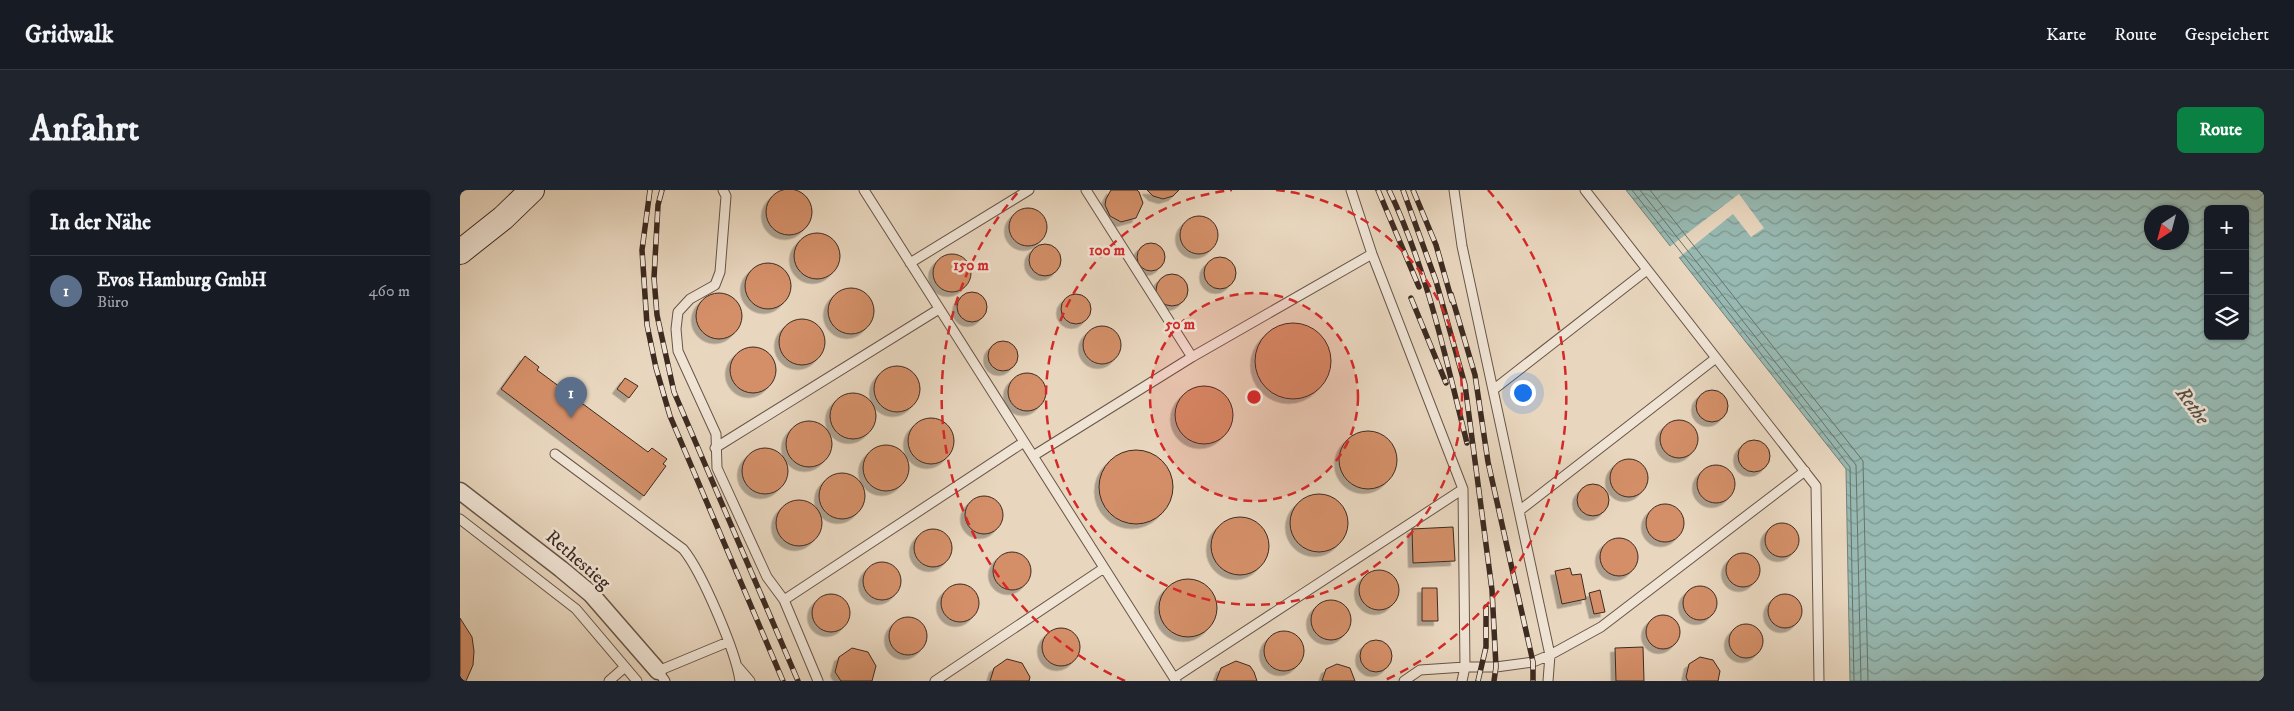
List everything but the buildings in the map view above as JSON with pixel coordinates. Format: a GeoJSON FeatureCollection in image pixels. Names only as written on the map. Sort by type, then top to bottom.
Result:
{"type":"FeatureCollection","features":[{"type":"Feature","properties":{"kind":"main road"},"geometry":{"type":"LineString","coordinates":[[460,252],[503,218],[532,190]]}},
{"type":"Feature","properties":{"kind":"street","name":"Rethestieg"},"geometry":{"type":"LineString","coordinates":[[460,492],[578,582],[662,676]]}},
{"type":"Feature","properties":{"kind":"lane"},"geometry":{"type":"LineString","coordinates":[[723,190],[726,196],[720,272],[715,285],[690,299],[678,312],[676,329],[678,351],[716,434],[717,468],[768,577],[784,600],[818,681]]}},
{"type":"Feature","properties":{"kind":"lane"},"geometry":{"type":"LineString","coordinates":[[864,190],[1175,680],[1463,489]]}},
{"type":"Feature","properties":{"kind":"lane"},"geometry":{"type":"LineString","coordinates":[[910,263],[1029,190]]}},
{"type":"Feature","properties":{"kind":"lane"},"geometry":{"type":"LineString","coordinates":[[1086,190],[1192,357]]}},
{"type":"Feature","properties":{"kind":"lane"},"geometry":{"type":"LineString","coordinates":[[1351,190],[1372,254],[1463,489],[1465,667],[1462,681]]}},
{"type":"Feature","properties":{"kind":"lane"},"geometry":{"type":"LineString","coordinates":[[1454,190],[1462,246],[1550,656],[1548,681]]}},
{"type":"Feature","properties":{"kind":"lane"},"geometry":{"type":"LineString","coordinates":[[1584,190],[1816,486],[1819,681]]}},
{"type":"Feature","properties":{"kind":"lane"},"geometry":{"type":"LineString","coordinates":[[1033,456],[1192,357],[1372,254]]}},
{"type":"Feature","properties":{"kind":"lane"},"geometry":{"type":"LineString","coordinates":[[1493,390],[1647,270]]}},
{"type":"Feature","properties":{"kind":"lane"},"geometry":{"type":"LineString","coordinates":[[715,448],[939,309]]}},
{"type":"Feature","properties":{"kind":"lane"},"geometry":{"type":"LineString","coordinates":[[1519,511],[1716,358]]}},
{"type":"Feature","properties":{"kind":"lane"},"geometry":{"type":"LineString","coordinates":[[784,600],[1024,442]]}},
{"type":"Feature","properties":{"kind":"lane"},"geometry":{"type":"LineString","coordinates":[[555,454],[683,549],[696,567],[738,667],[740,681]]}},
{"type":"Feature","properties":{"kind":"lane"},"geometry":{"type":"LineString","coordinates":[[1404,681],[1420,670],[1465,667],[1496,668],[1533,662],[1550,656],[1601,627],[1805,472]]}},
{"type":"Feature","properties":{"kind":"lane"},"geometry":{"type":"LineString","coordinates":[[460,519],[576,609],[637,681]]}},
{"type":"Feature","properties":{"kind":"lane"},"geometry":{"type":"LineString","coordinates":[[936,681],[1104,568]]}},
{"type":"Feature","properties":{"kind":"lane"},"geometry":{"type":"LineString","coordinates":[[662,676],[728,642]]}},
{"type":"Feature","properties":{"kind":"lane"},"geometry":{"type":"LineString","coordinates":[[609,681],[625,667]]}},
{"type":"Feature","properties":{"kind":"lane"},"geometry":{"type":"LineString","coordinates":[[738,667],[750,681]]}},
{"type":"Feature","properties":{"kind":"water","name":"Rethe"},"geometry":{"type":"Polygon","coordinates":[[[1626,190],[2264,190],[2264,681],[1850,681],[1846,469],[1626,190]]]}},
{"type":"Feature","properties":{"kind":"pier"},"geometry":{"type":"Polygon","coordinates":[[[1739,194],[1764,228],[1751,237],[1733,214],[1677,259],[1668,248],[1739,194]]]}},
{"type":"Feature","properties":{"kind":"railway"},"geometry":{"type":"LineString","coordinates":[[650,190],[642,250],[647,325],[656,368],[670,416],[783,681]]}},
{"type":"Feature","properties":{"kind":"railway"},"geometry":{"type":"LineString","coordinates":[[662,190],[658,205],[654,278],[657,315],[674,392],[798,681]]}},
{"type":"Feature","properties":{"kind":"railway"},"geometry":{"type":"LineString","coordinates":[[1378,190],[1419,287]]}},
{"type":"Feature","properties":{"kind":"railway"},"geometry":{"type":"LineString","coordinates":[[1389,190],[1403,221],[1425,283],[1467,443]]}},
{"type":"Feature","properties":{"kind":"railway"},"geometry":{"type":"LineString","coordinates":[[1403,190],[1436,281],[1465,385],[1492,590],[1496,667],[1494,681]]}},
{"type":"Feature","properties":{"kind":"railway"},"geometry":{"type":"LineString","coordinates":[[1413,190],[1436,245],[1452,301]]}},
{"type":"Feature","properties":{"kind":"railway"},"geometry":{"type":"LineString","coordinates":[[1451,294],[1475,375],[1488,462],[1533,662],[1533,681]]}},
{"type":"Feature","properties":{"kind":"railway"},"geometry":{"type":"LineString","coordinates":[[1411,298],[1446,383]]}},
{"type":"Feature","properties":{"kind":"railway"},"geometry":{"type":"LineString","coordinates":[[1478,681],[1486,647],[1486,607]]}},
{"type":"Feature","properties":{"kind":"place","name":"Evos Hamburg GmbH"},"geometry":{"type":"Point","coordinates":[571,418]}}]}
